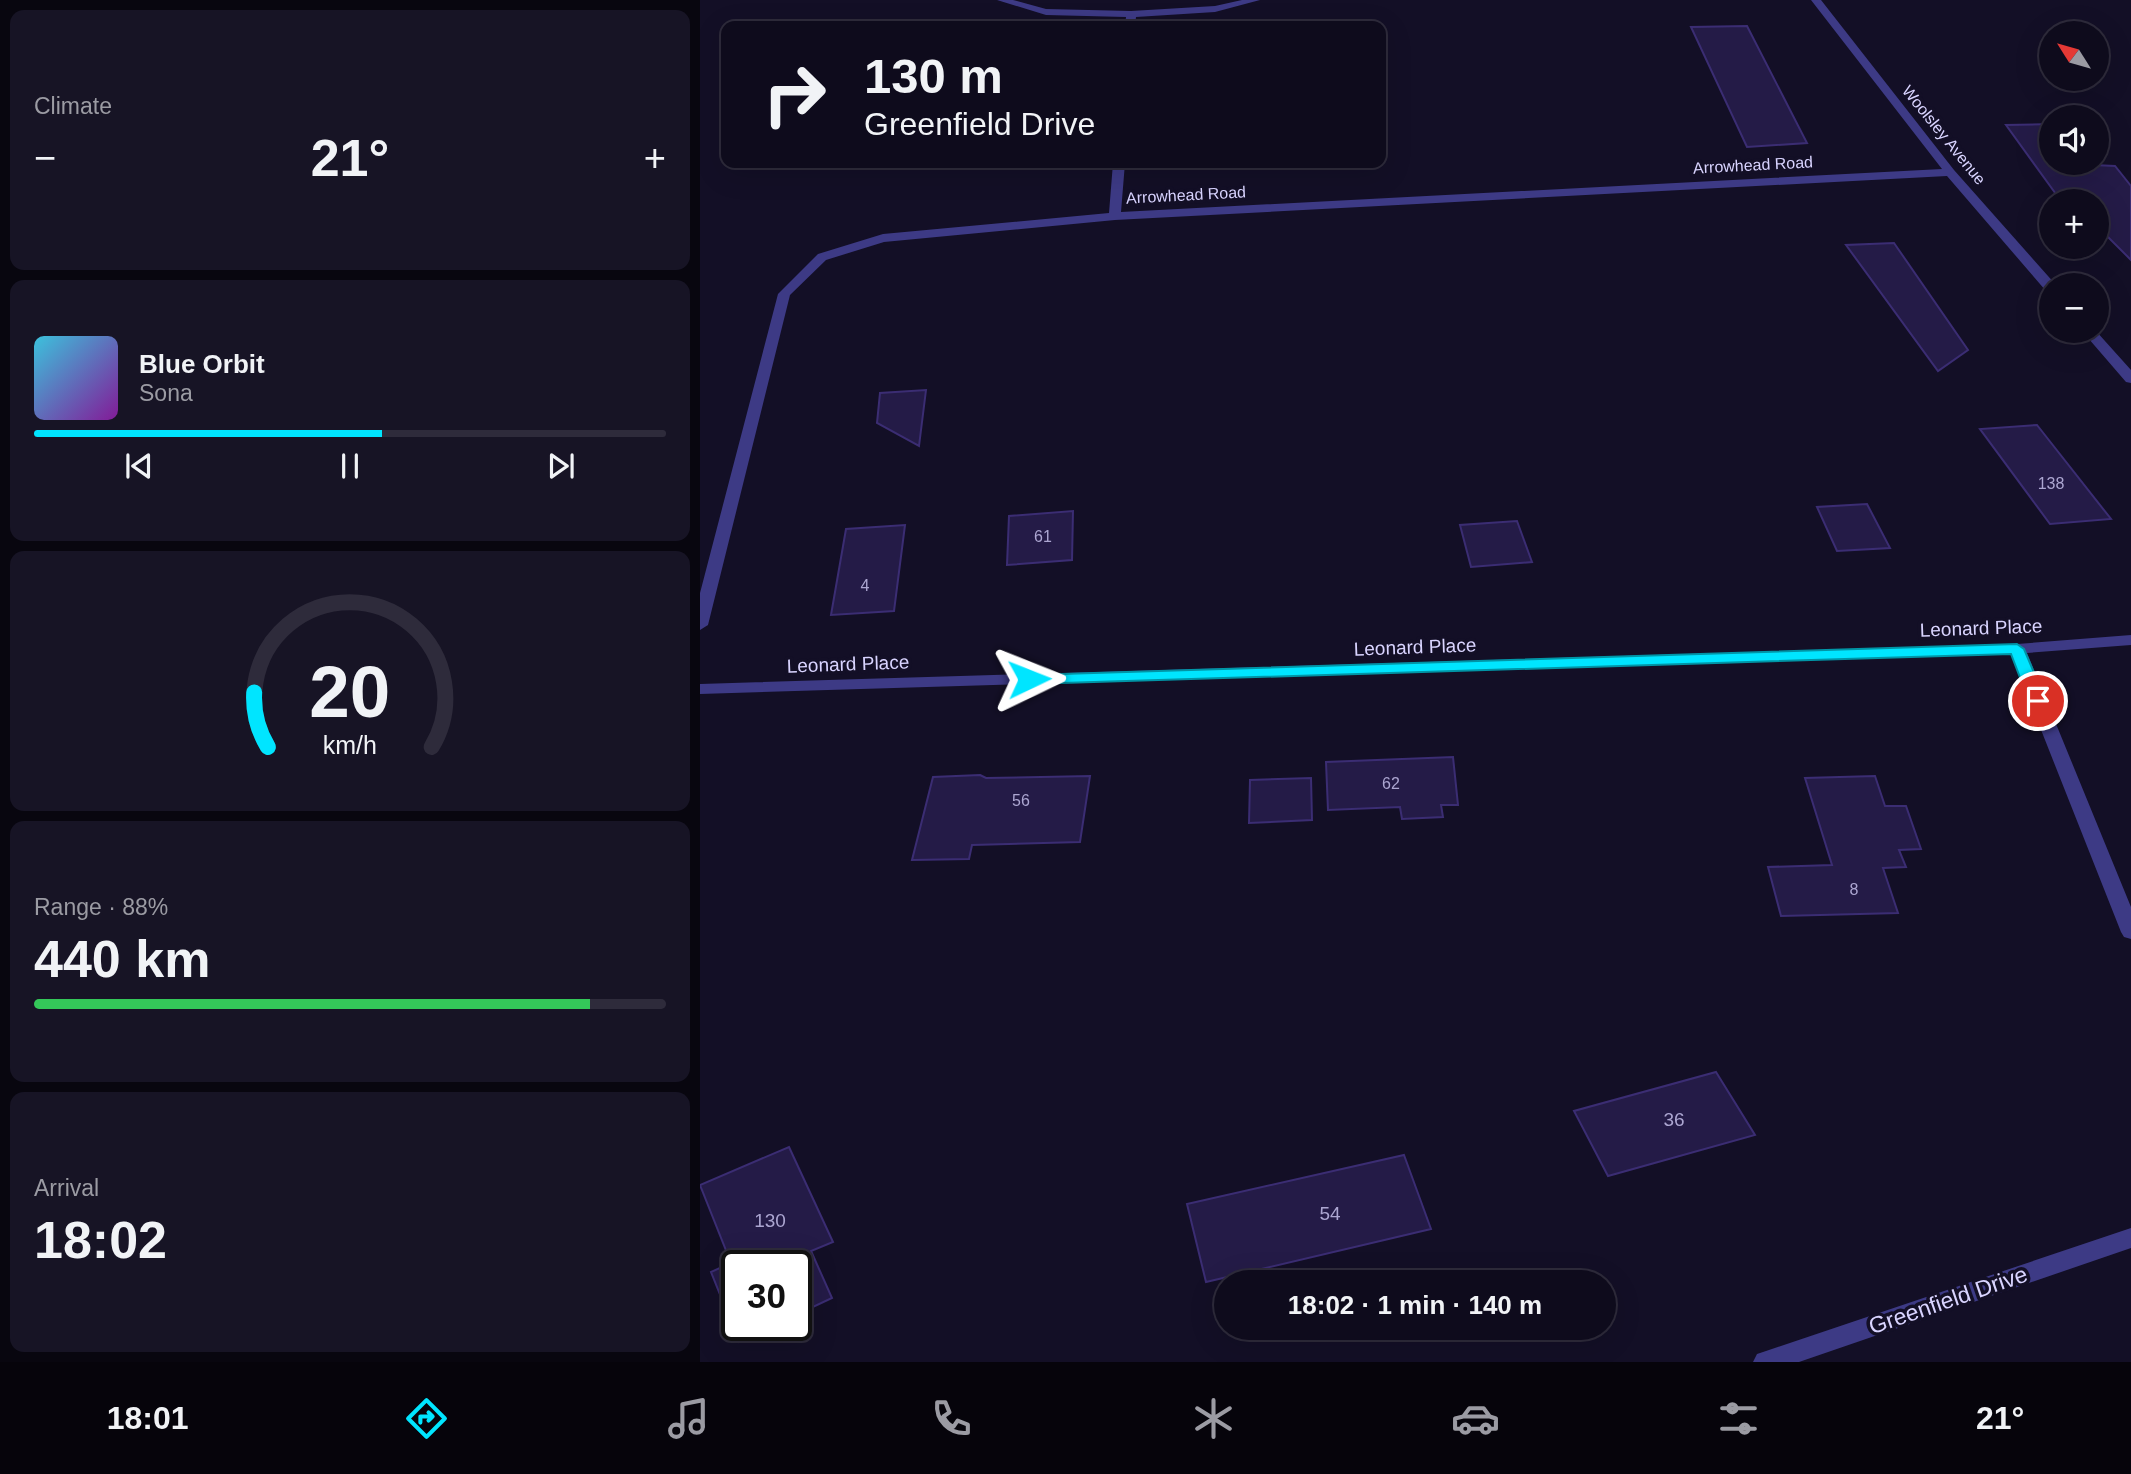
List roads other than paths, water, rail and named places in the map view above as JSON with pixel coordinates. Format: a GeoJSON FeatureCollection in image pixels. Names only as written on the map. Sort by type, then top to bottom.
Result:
{"type":"FeatureCollection","features":[{"type":"Feature","properties":{"kind":"street"},"geometry":{"type":"LineString","coordinates":[[1002,0],[1046,12],[1131,14],[1215,9],[1255,0]]}},
{"type":"Feature","properties":{"kind":"street","name":"Woolsley Avenue"},"geometry":{"type":"LineString","coordinates":[[1816,0],[1950,172],[2039,274]]}},
{"type":"Feature","properties":{"kind":"street"},"geometry":{"type":"LineString","coordinates":[[1130,21],[1131,14]]}},
{"type":"Feature","properties":{"kind":"street"},"geometry":{"type":"LineString","coordinates":[[1115,216],[1119,168]]}},
{"type":"Feature","properties":{"kind":"street","name":"Arrowhead Road"},"geometry":{"type":"LineString","coordinates":[[700,625],[784,294],[822,257],[883,238],[1115,216],[1950,172]]}},
{"type":"Feature","properties":{"kind":"street"},"geometry":{"type":"LineString","coordinates":[[2099,343],[2131,379]]}},
{"type":"Feature","properties":{"kind":"street","name":"Leonard Place"},"geometry":{"type":"LineString","coordinates":[[700,689],[2017,649],[2131,640]]}},
{"type":"Feature","properties":{"kind":"street"},"geometry":{"type":"LineString","coordinates":[[2017,649],[2131,932]]}},
{"type":"Feature","properties":{"kind":"street","name":"Greenfield Drive"},"geometry":{"type":"LineString","coordinates":[[1766,1362],[2131,1238]]}}]}
